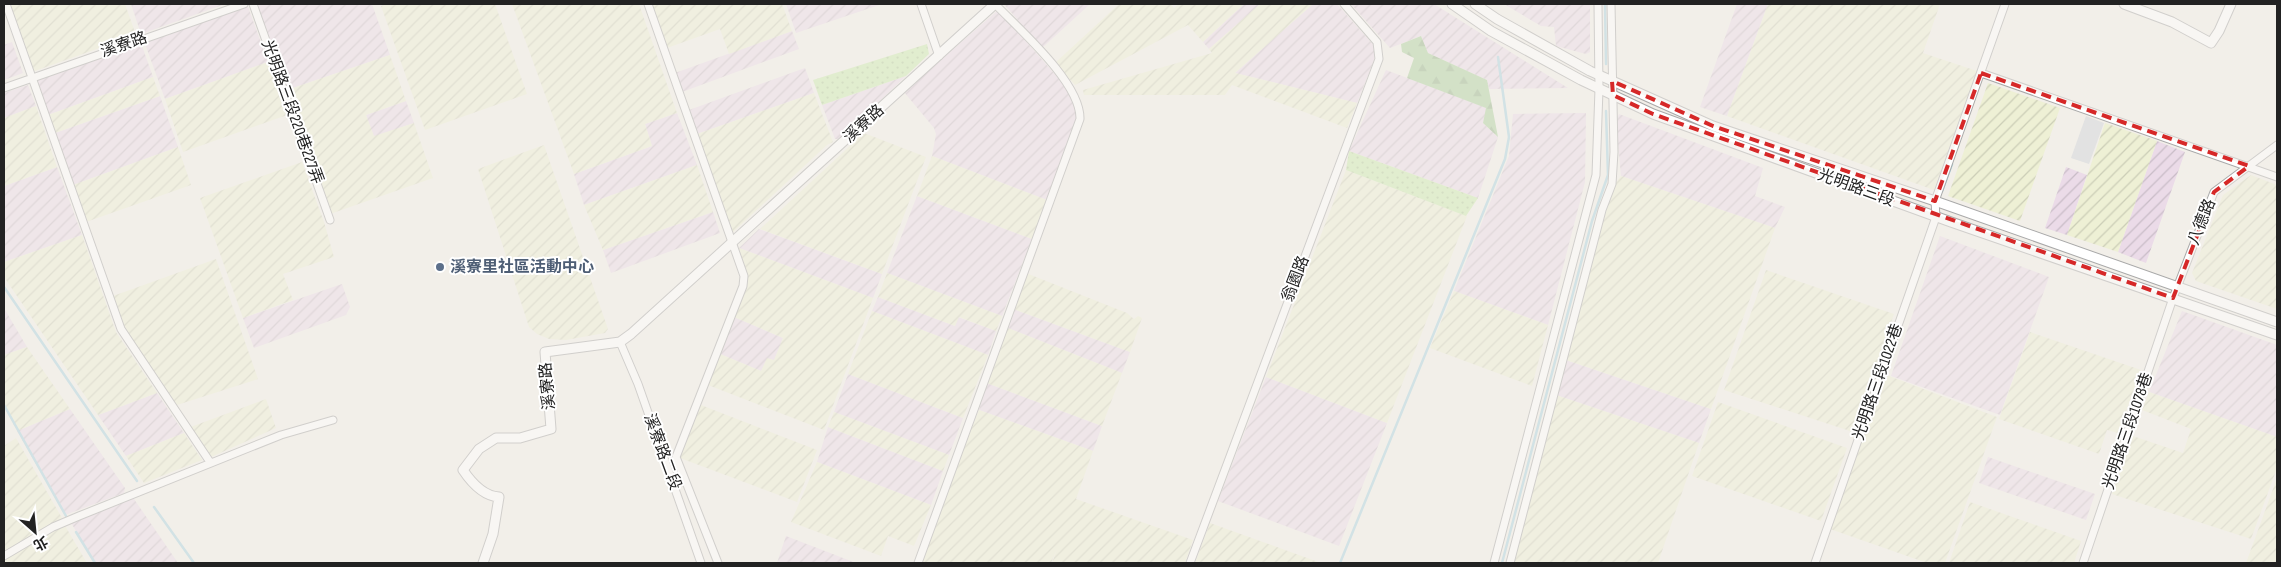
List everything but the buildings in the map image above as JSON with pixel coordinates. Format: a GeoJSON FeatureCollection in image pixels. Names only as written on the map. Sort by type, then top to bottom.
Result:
{"type":"FeatureCollection","features":[{"type":"Feature","properties":{"kind":"street"},"geometry":{"type":"LineString","coordinates":[[6,4],[121,329],[210,462]]}},
{"type":"Feature","properties":{"kind":"street","name":"溪寮路"},"geometry":{"type":"LineString","coordinates":[[4,88],[244,4]]}},
{"type":"Feature","properties":{"kind":"street","name":"光明路三段220巷227弄"},"geometry":{"type":"LineString","coordinates":[[253,4],[330,220]]}},
{"type":"Feature","properties":{"kind":"street"},"geometry":{"type":"LineString","coordinates":[[648,4],[744,276],[743,286],[676,457],[718,563]]}},
{"type":"Feature","properties":{"kind":"street"},"geometry":{"type":"LineString","coordinates":[[921,4],[939,56]]}},
{"type":"Feature","properties":{"kind":"street"},"geometry":{"type":"LineString","coordinates":[[918,563],[1080,119],[1077,98],[1064,80],[1047,59],[995,4]]}},
{"type":"Feature","properties":{"kind":"street","name":"溪寮路"},"geometry":{"type":"LineString","coordinates":[[483,563],[493,534],[499,498],[489,496],[468,478],[463,470],[480,450],[496,438],[520,438],[551,429],[545,352],[620,342],[632,334],[995,4]]}},
{"type":"Feature","properties":{"kind":"street","name":"翁園路"},"geometry":{"type":"LineString","coordinates":[[1190,563],[1379,59],[1380,50],[1377,42],[1344,4]]}},
{"type":"Feature","properties":{"kind":"street","name":"光明路三段"},"geometry":{"type":"LineString","coordinates":[[1452,4],[1491,31],[1599,89],[1653,114],[1936,217],[2173,298],[2277,336]]}},
{"type":"Feature","properties":{"kind":"street","name":"光明路三段"},"geometry":{"type":"LineString","coordinates":[[1475,4],[1497,19],[1599,75],[1713,126],[1935,201],[2277,322]]}},
{"type":"Feature","properties":{"kind":"street"},"geometry":{"type":"LineString","coordinates":[[1494,563],[1596,175],[1599,89],[1598,4]]}},
{"type":"Feature","properties":{"kind":"street"},"geometry":{"type":"LineString","coordinates":[[1510,563],[1602,210],[1612,184],[1611,4]]}},
{"type":"Feature","properties":{"kind":"street"},"geometry":{"type":"LineString","coordinates":[[1935,201],[1984,74],[2005,4]]}},
{"type":"Feature","properties":{"kind":"street"},"geometry":{"type":"LineString","coordinates":[[2124,4],[2172,22],[2211,43],[2219,31],[2231,4]]}},
{"type":"Feature","properties":{"kind":"street"},"geometry":{"type":"LineString","coordinates":[[1984,74],[2277,176]]}},
{"type":"Feature","properties":{"kind":"street","name":"八德路"},"geometry":{"type":"LineString","coordinates":[[2173,298],[2214,192],[2277,145]]}},
{"type":"Feature","properties":{"kind":"street","name":"光明路三段1022巷"},"geometry":{"type":"LineString","coordinates":[[1815,563],[1936,217],[1935,201]]}},
{"type":"Feature","properties":{"kind":"street","name":"光明路三段1078巷"},"geometry":{"type":"LineString","coordinates":[[2083,563],[2173,298]]}},
{"type":"Feature","properties":{"kind":"street","name":"溪寮路二段"},"geometry":{"type":"LineString","coordinates":[[620,342],[638,384],[701,563]]}},
{"type":"Feature","properties":{"kind":"street"},"geometry":{"type":"LineString","coordinates":[[4,556],[53,527],[210,462],[281,435],[333,420]]}},
{"type":"Feature","properties":{"kind":"highlighted area"},"geometry":{"type":"Polygon","coordinates":[[[1981,73],[2249,166],[2214,192],[2173,298],[1653,114],[1613,95],[1612,81],[1713,126],[1935,201],[1981,73]]]}},
{"type":"Feature","properties":{"kind":"shaded area"},"geometry":{"type":"Polygon","coordinates":[[[131,4],[225,4],[141,34],[131,4]]]}},
{"type":"Feature","properties":{"kind":"shaded area"},"geometry":{"type":"Polygon","coordinates":[[[247,4],[268,62],[165,99],[144,41],[247,4]]]}},
{"type":"Feature","properties":{"kind":"shaded area"},"geometry":{"type":"Polygon","coordinates":[[[260,4],[372,4],[390,55],[287,90],[258,7],[260,4]]]}},
{"type":"Feature","properties":{"kind":"shaded area"},"geometry":{"type":"Polygon","coordinates":[[[786,4],[882,4],[796,33],[786,4]]]}},
{"type":"Feature","properties":{"kind":"shaded area"},"geometry":{"type":"Polygon","coordinates":[[[1004,4],[1090,4],[1042,48],[1004,4]]]}},
{"type":"Feature","properties":{"kind":"shaded area"},"geometry":{"type":"Polygon","coordinates":[[[1244,4],[1260,4],[1209,49],[1203,42],[1244,4]]]}},
{"type":"Feature","properties":{"kind":"shaded area"},"geometry":{"type":"Polygon","coordinates":[[[1313,4],[1337,4],[1377,49],[1357,103],[1235,73],[1313,4]]]}},
{"type":"Feature","properties":{"kind":"shaded area"},"geometry":{"type":"Polygon","coordinates":[[[1351,4],[1434,4],[1568,88],[1489,89],[1487,80],[1428,53],[1421,36],[1390,48],[1351,4]]]}},
{"type":"Feature","properties":{"kind":"shaded area"},"geometry":{"type":"Polygon","coordinates":[[[1504,4],[1590,4],[1590,52],[1586,54],[1556,46],[1554,27],[1541,26],[1504,4]]]}},
{"type":"Feature","properties":{"kind":"shaded area"},"geometry":{"type":"Polygon","coordinates":[[[1737,4],[1768,4],[1727,116],[1700,107],[1737,4]]]}},
{"type":"Feature","properties":{"kind":"shaded area"},"geometry":{"type":"Polygon","coordinates":[[[997,11],[1001,13],[1075,97],[1080,113],[1047,200],[932,156],[936,134],[934,128],[904,92],[997,11]]]}},
{"type":"Feature","properties":{"kind":"shaded area"},"geometry":{"type":"Polygon","coordinates":[[[792,31],[799,49],[682,92],[675,73],[792,31]]]}},
{"type":"Feature","properties":{"kind":"shaded area"},"geometry":{"type":"Polygon","coordinates":[[[12,42],[23,73],[4,80],[4,45],[12,42]]]}},
{"type":"Feature","properties":{"kind":"shaded area"},"geometry":{"type":"Polygon","coordinates":[[[141,43],[153,77],[48,115],[36,80],[141,43]]]}},
{"type":"Feature","properties":{"kind":"shaded area"},"geometry":{"type":"Polygon","coordinates":[[[805,68],[814,93],[697,134],[689,110],[805,68]]]}},
{"type":"Feature","properties":{"kind":"shaded area"},"geometry":{"type":"Polygon","coordinates":[[[1386,70],[1487,108],[1483,123],[1498,137],[1478,198],[1349,151],[1386,70]]]}},
{"type":"Feature","properties":{"kind":"shaded area"},"geometry":{"type":"Polygon","coordinates":[[[906,76],[840,139],[835,139],[822,105],[906,76]]]}},
{"type":"Feature","properties":{"kind":"shaded area"},"geometry":{"type":"Polygon","coordinates":[[[28,85],[36,106],[4,118],[4,93],[28,85]]]}},
{"type":"Feature","properties":{"kind":"shaded area"},"geometry":{"type":"Polygon","coordinates":[[[160,96],[178,147],[73,185],[55,133],[160,96]]]}},
{"type":"Feature","properties":{"kind":"shaded area"},"geometry":{"type":"Polygon","coordinates":[[[406,101],[414,123],[374,137],[366,115],[406,101]]]}},
{"type":"Feature","properties":{"kind":"shaded area"},"geometry":{"type":"Polygon","coordinates":[[[677,113],[697,165],[584,205],[574,174],[652,146],[645,124],[677,113]]]}},
{"type":"Feature","properties":{"kind":"shaded area"},"geometry":{"type":"Polygon","coordinates":[[[1586,113],[1585,182],[1548,325],[1454,291],[1509,156],[1513,114],[1586,113]]]}},
{"type":"Feature","properties":{"kind":"shaded area"},"geometry":{"type":"Polygon","coordinates":[[[1619,114],[1763,168],[1755,196],[1785,207],[1775,228],[1621,176],[1616,121],[1619,114]]]}},
{"type":"Feature","properties":{"kind":"shaded area"},"geometry":{"type":"Polygon","coordinates":[[[2086,116],[2104,123],[2089,164],[2071,158],[2086,116]]]}},
{"type":"Feature","properties":{"kind":"shaded area"},"geometry":{"type":"Polygon","coordinates":[[[2157,141],[2185,152],[2146,263],[2118,252],[2157,141]]]}},
{"type":"Feature","properties":{"kind":"shaded area"},"geometry":{"type":"Polygon","coordinates":[[[57,167],[82,235],[4,262],[4,186],[57,167]]]}},
{"type":"Feature","properties":{"kind":"shaded area"},"geometry":{"type":"Polygon","coordinates":[[[2066,167],[2087,175],[2067,235],[2045,228],[2066,167]]]}},
{"type":"Feature","properties":{"kind":"shaded area"},"geometry":{"type":"Polygon","coordinates":[[[917,196],[1032,239],[1002,316],[887,273],[917,196]]]}},
{"type":"Feature","properties":{"kind":"shaded area"},"geometry":{"type":"Polygon","coordinates":[[[713,212],[720,233],[611,273],[603,250],[713,212]]]}},
{"type":"Feature","properties":{"kind":"shaded area"},"geometry":{"type":"Polygon","coordinates":[[[759,229],[882,274],[873,298],[739,248],[759,229]]]}},
{"type":"Feature","properties":{"kind":"shaded area"},"geometry":{"type":"Polygon","coordinates":[[[1940,236],[2049,277],[2000,415],[1891,376],[1940,236]]]}},
{"type":"Feature","properties":{"kind":"shaded area"},"geometry":{"type":"Polygon","coordinates":[[[342,284],[350,307],[346,315],[254,348],[243,318],[342,284]]]}},
{"type":"Feature","properties":{"kind":"shaded area"},"geometry":{"type":"Polygon","coordinates":[[[878,297],[955,326],[958,317],[996,331],[988,355],[872,311],[878,297]]]}},
{"type":"Feature","properties":{"kind":"shaded area"},"geometry":{"type":"Polygon","coordinates":[[[4,308],[27,347],[4,355],[4,308]]]}},
{"type":"Feature","properties":{"kind":"shaded area"},"geometry":{"type":"Polygon","coordinates":[[[1013,309],[1130,352],[1122,373],[1005,327],[1013,309]]]}},
{"type":"Feature","properties":{"kind":"shaded area"},"geometry":{"type":"Polygon","coordinates":[[[2182,311],[2277,345],[2277,437],[2149,392],[2182,311]]]}},
{"type":"Feature","properties":{"kind":"shaded area"},"geometry":{"type":"Polygon","coordinates":[[[734,317],[783,338],[774,361],[761,371],[720,354],[734,317]]]}},
{"type":"Feature","properties":{"kind":"shaded area"},"geometry":{"type":"Polygon","coordinates":[[[1566,360],[1711,409],[1699,443],[1556,395],[1566,360]]]}},
{"type":"Feature","properties":{"kind":"shaded area"},"geometry":{"type":"Polygon","coordinates":[[[848,374],[963,418],[949,455],[834,412],[848,374]]]}},
{"type":"Feature","properties":{"kind":"shaded area"},"geometry":{"type":"Polygon","coordinates":[[[1266,377],[1387,423],[1339,546],[1218,501],[1266,377]]]}},
{"type":"Feature","properties":{"kind":"shaded area"},"geometry":{"type":"Polygon","coordinates":[[[984,382],[1102,426],[1093,451],[979,410],[984,382]]]}},
{"type":"Feature","properties":{"kind":"shaded area"},"geometry":{"type":"Polygon","coordinates":[[[157,393],[184,433],[126,456],[98,415],[157,393]]]}},
{"type":"Feature","properties":{"kind":"shaded area"},"geometry":{"type":"Polygon","coordinates":[[[70,409],[125,488],[124,493],[65,515],[17,431],[70,409]]]}},
{"type":"Feature","properties":{"kind":"shaded area"},"geometry":{"type":"Polygon","coordinates":[[[828,427],[943,471],[931,505],[817,462],[828,427]]]}},
{"type":"Feature","properties":{"kind":"shaded area"},"geometry":{"type":"Polygon","coordinates":[[[1988,457],[2095,494],[2086,520],[1979,483],[1988,457]]]}},
{"type":"Feature","properties":{"kind":"shaded area"},"geometry":{"type":"Polygon","coordinates":[[[129,497],[134,499],[178,563],[95,563],[70,521],[129,497]]]}},
{"type":"Feature","properties":{"kind":"shaded area"},"geometry":{"type":"Polygon","coordinates":[[[786,536],[856,563],[777,563],[786,536]]]}},
{"type":"Feature","properties":{"kind":"green space"},"geometry":{"type":"Polygon","coordinates":[[[8,4],[125,4],[136,35],[32,72],[8,4]]]}},
{"type":"Feature","properties":{"kind":"green space"},"geometry":{"type":"Polygon","coordinates":[[[389,4],[495,4],[527,94],[425,130],[381,6],[389,4]]]}},
{"type":"Feature","properties":{"kind":"green space"},"geometry":{"type":"Polygon","coordinates":[[[512,4],[639,4],[677,113],[645,124],[652,146],[574,174],[512,4]]]}},
{"type":"Feature","properties":{"kind":"green space"},"geometry":{"type":"Polygon","coordinates":[[[651,4],[782,4],[792,31],[729,54],[720,29],[667,48],[651,4]]]}},
{"type":"Feature","properties":{"kind":"green space"},"geometry":{"type":"Polygon","coordinates":[[[1119,4],[1171,4],[1174,8],[1179,4],[1244,4],[1203,42],[1188,25],[1075,85],[1055,63],[1119,4]]]}},
{"type":"Feature","properties":{"kind":"green space"},"geometry":{"type":"Polygon","coordinates":[[[1260,4],[1313,4],[1235,73],[1357,103],[1347,128],[1232,85],[1225,95],[1084,95],[1083,90],[1212,53],[1209,49],[1260,4]]]}},
{"type":"Feature","properties":{"kind":"green space"},"geometry":{"type":"Polygon","coordinates":[[[1768,4],[1940,4],[1923,53],[1977,71],[1934,190],[1727,116],[1768,4]]]}},
{"type":"Feature","properties":{"kind":"green space"},"geometry":{"type":"Polygon","coordinates":[[[1421,36],[1428,53],[1487,80],[1498,137],[1483,123],[1486,108],[1407,78],[1414,58],[1402,52],[1401,44],[1421,36]]]}},
{"type":"Feature","properties":{"kind":"green space"},"geometry":{"type":"Polygon","coordinates":[[[927,44],[929,54],[906,76],[822,105],[813,80],[927,44]]]}},
{"type":"Feature","properties":{"kind":"green space"},"geometry":{"type":"Polygon","coordinates":[[[390,55],[406,101],[366,115],[374,136],[414,123],[433,178],[330,214],[287,90],[390,55]]]}},
{"type":"Feature","properties":{"kind":"green space"},"geometry":{"type":"Polygon","coordinates":[[[268,62],[287,115],[183,152],[165,99],[268,62]]]}},
{"type":"Feature","properties":{"kind":"green space"},"geometry":{"type":"Polygon","coordinates":[[[153,77],[160,96],[55,133],[48,115],[153,77]]]}},
{"type":"Feature","properties":{"kind":"green space"},"geometry":{"type":"Polygon","coordinates":[[[1988,83],[2060,108],[2020,221],[1948,196],[1988,83]]]}},
{"type":"Feature","properties":{"kind":"green space"},"geometry":{"type":"Polygon","coordinates":[[[814,93],[833,142],[827,145],[733,232],[697,134],[814,93]]]}},
{"type":"Feature","properties":{"kind":"green space"},"geometry":{"type":"Polygon","coordinates":[[[36,106],[57,167],[4,186],[4,118],[36,106]]]}},
{"type":"Feature","properties":{"kind":"green space"},"geometry":{"type":"Polygon","coordinates":[[[2105,123],[2157,141],[2118,252],[2067,235],[2105,123]]]}},
{"type":"Feature","properties":{"kind":"green space"},"geometry":{"type":"Polygon","coordinates":[[[864,133],[926,157],[882,274],[760,229],[864,133]]]}},
{"type":"Feature","properties":{"kind":"green space"},"geometry":{"type":"Polygon","coordinates":[[[544,145],[608,329],[605,333],[566,340],[549,339],[537,334],[529,327],[478,169],[544,145]]]}},
{"type":"Feature","properties":{"kind":"green space"},"geometry":{"type":"Polygon","coordinates":[[[178,147],[191,185],[86,222],[73,185],[178,147]]]}},
{"type":"Feature","properties":{"kind":"green space"},"geometry":{"type":"Polygon","coordinates":[[[1349,151],[1478,198],[1466,216],[1346,170],[1349,151]]]}},
{"type":"Feature","properties":{"kind":"green space"},"geometry":{"type":"Polygon","coordinates":[[[932,156],[1047,200],[1032,239],[917,196],[932,156]]]}},
{"type":"Feature","properties":{"kind":"green space"},"geometry":{"type":"Polygon","coordinates":[[[302,162],[324,222],[334,257],[283,274],[293,300],[243,318],[200,198],[302,162]]]}},
{"type":"Feature","properties":{"kind":"green space"},"geometry":{"type":"Polygon","coordinates":[[[697,165],[713,212],[603,250],[584,205],[697,165]]]}},
{"type":"Feature","properties":{"kind":"green space"},"geometry":{"type":"Polygon","coordinates":[[[1346,170],[1467,216],[1387,423],[1266,377],[1346,170]]]}},
{"type":"Feature","properties":{"kind":"green space"},"geometry":{"type":"Polygon","coordinates":[[[2251,175],[2277,185],[2277,309],[2196,281],[2192,273],[2223,195],[2251,175]]]}},
{"type":"Feature","properties":{"kind":"green space"},"geometry":{"type":"Polygon","coordinates":[[[1621,176],[1775,228],[1711,409],[1566,360],[1608,193],[1621,176]]]}},
{"type":"Feature","properties":{"kind":"green space"},"geometry":{"type":"Polygon","coordinates":[[[82,235],[116,332],[157,393],[98,415],[4,277],[4,262],[82,235]]]}},
{"type":"Feature","properties":{"kind":"green space"},"geometry":{"type":"Polygon","coordinates":[[[739,248],[873,298],[824,430],[708,385],[720,354],[761,371],[767,358],[774,360],[783,338],[734,317],[747,285],[739,248]]]}},
{"type":"Feature","properties":{"kind":"green space"},"geometry":{"type":"Polygon","coordinates":[[[216,259],[258,379],[177,405],[128,337],[113,296],[216,259]]]}},
{"type":"Feature","properties":{"kind":"green space"},"geometry":{"type":"Polygon","coordinates":[[[1766,270],[1894,314],[1853,432],[1724,390],[1766,270]]]}},
{"type":"Feature","properties":{"kind":"green space"},"geometry":{"type":"Polygon","coordinates":[[[887,273],[1002,316],[996,331],[959,317],[955,326],[878,297],[887,273]]]}},
{"type":"Feature","properties":{"kind":"green space"},"geometry":{"type":"Polygon","coordinates":[[[1026,273],[1127,313],[1134,319],[1138,316],[1142,318],[1130,352],[1013,309],[1026,273]]]}},
{"type":"Feature","properties":{"kind":"green space"},"geometry":{"type":"Polygon","coordinates":[[[1454,291],[1548,325],[1532,386],[1430,348],[1454,291]]]}},
{"type":"Feature","properties":{"kind":"green space"},"geometry":{"type":"Polygon","coordinates":[[[872,311],[988,355],[963,418],[848,374],[872,311]]]}},
{"type":"Feature","properties":{"kind":"green space"},"geometry":{"type":"Polygon","coordinates":[[[1005,327],[1122,373],[1102,426],[984,382],[1005,327]]]}},
{"type":"Feature","properties":{"kind":"green space"},"geometry":{"type":"Polygon","coordinates":[[[2030,332],[2141,370],[2118,433],[2107,430],[2099,454],[1999,419],[2030,332]]]}},
{"type":"Feature","properties":{"kind":"green space"},"geometry":{"type":"Polygon","coordinates":[[[27,347],[70,409],[17,431],[4,407],[4,355],[27,347]]]}},
{"type":"Feature","properties":{"kind":"green space"},"geometry":{"type":"Polygon","coordinates":[[[1884,374],[1997,417],[1945,563],[1927,563],[1830,529],[1884,374]]]}},
{"type":"Feature","properties":{"kind":"green space"},"geometry":{"type":"Polygon","coordinates":[[[2149,392],[2277,437],[2277,468],[2251,539],[2112,494],[2133,436],[2183,453],[2191,429],[2142,410],[2149,392]]]}},
{"type":"Feature","properties":{"kind":"green space"},"geometry":{"type":"Polygon","coordinates":[[[1556,395],[1699,443],[1658,563],[1514,563],[1556,395]]]}},
{"type":"Feature","properties":{"kind":"green space"},"geometry":{"type":"Polygon","coordinates":[[[266,399],[276,428],[211,457],[188,428],[266,399]]]}},
{"type":"Feature","properties":{"kind":"green space"},"geometry":{"type":"Polygon","coordinates":[[[1718,402],[1847,448],[1821,521],[1692,476],[1718,402]]]}},
{"type":"Feature","properties":{"kind":"green space"},"geometry":{"type":"Polygon","coordinates":[[[701,405],[817,450],[797,502],[680,458],[701,405]]]}},
{"type":"Feature","properties":{"kind":"green space"},"geometry":{"type":"Polygon","coordinates":[[[979,410],[1093,451],[1076,499],[1193,540],[1185,563],[1052,563],[1057,549],[1051,563],[917,563],[979,410]]]}},
{"type":"Feature","properties":{"kind":"green space"},"geometry":{"type":"Polygon","coordinates":[[[834,412],[949,455],[943,471],[828,427],[834,412]]]}},
{"type":"Feature","properties":{"kind":"green space"},"geometry":{"type":"Polygon","coordinates":[[[184,433],[202,460],[144,483],[126,456],[184,433]]]}},
{"type":"Feature","properties":{"kind":"green space"},"geometry":{"type":"Polygon","coordinates":[[[16,438],[62,518],[4,552],[4,446],[16,438]]]}},
{"type":"Feature","properties":{"kind":"green space"},"geometry":{"type":"Polygon","coordinates":[[[817,462],[931,505],[914,546],[888,536],[881,556],[791,522],[817,462]]]}},
{"type":"Feature","properties":{"kind":"green space"},"geometry":{"type":"Polygon","coordinates":[[[2277,478],[2277,563],[2246,563],[2277,478]]]}},
{"type":"Feature","properties":{"kind":"green space"},"geometry":{"type":"Polygon","coordinates":[[[1970,502],[2081,541],[2074,563],[1949,563],[1970,502]]]}},
{"type":"Feature","properties":{"kind":"green space"},"geometry":{"type":"Polygon","coordinates":[[[1210,523],[1321,563],[1195,563],[1210,523]]]}},
{"type":"Feature","properties":{"kind":"green space"},"geometry":{"type":"Polygon","coordinates":[[[64,524],[87,563],[4,563],[4,559],[64,524]]]}},
{"type":"Feature","properties":{"kind":"waterway"},"geometry":{"type":"LineString","coordinates":[[1605,4],[1606,64]]}},
{"type":"Feature","properties":{"kind":"waterway"},"geometry":{"type":"LineString","coordinates":[[1340,563],[1505,159],[1509,137],[1498,57]]}},
{"type":"Feature","properties":{"kind":"waterway"},"geometry":{"type":"LineString","coordinates":[[1502,563],[1592,221],[1608,175],[1606,111]]}},
{"type":"Feature","properties":{"kind":"waterway"},"geometry":{"type":"LineString","coordinates":[[1942,191],[1952,164]]}},
{"type":"Feature","properties":{"kind":"waterway"},"geometry":{"type":"LineString","coordinates":[[4,287],[137,481]]}},
{"type":"Feature","properties":{"kind":"waterway"},"geometry":{"type":"LineString","coordinates":[[4,405],[66,516]]}},
{"type":"Feature","properties":{"kind":"waterway"},"geometry":{"type":"LineString","coordinates":[[154,507],[194,563]]}},
{"type":"Feature","properties":{"kind":"waterway"},"geometry":{"type":"LineString","coordinates":[[76,532],[95,563]]}},
{"type":"Feature","properties":{"kind":"place","name":"溪寮里社區活動中心"},"geometry":{"type":"Point","coordinates":[440,267]}}]}
